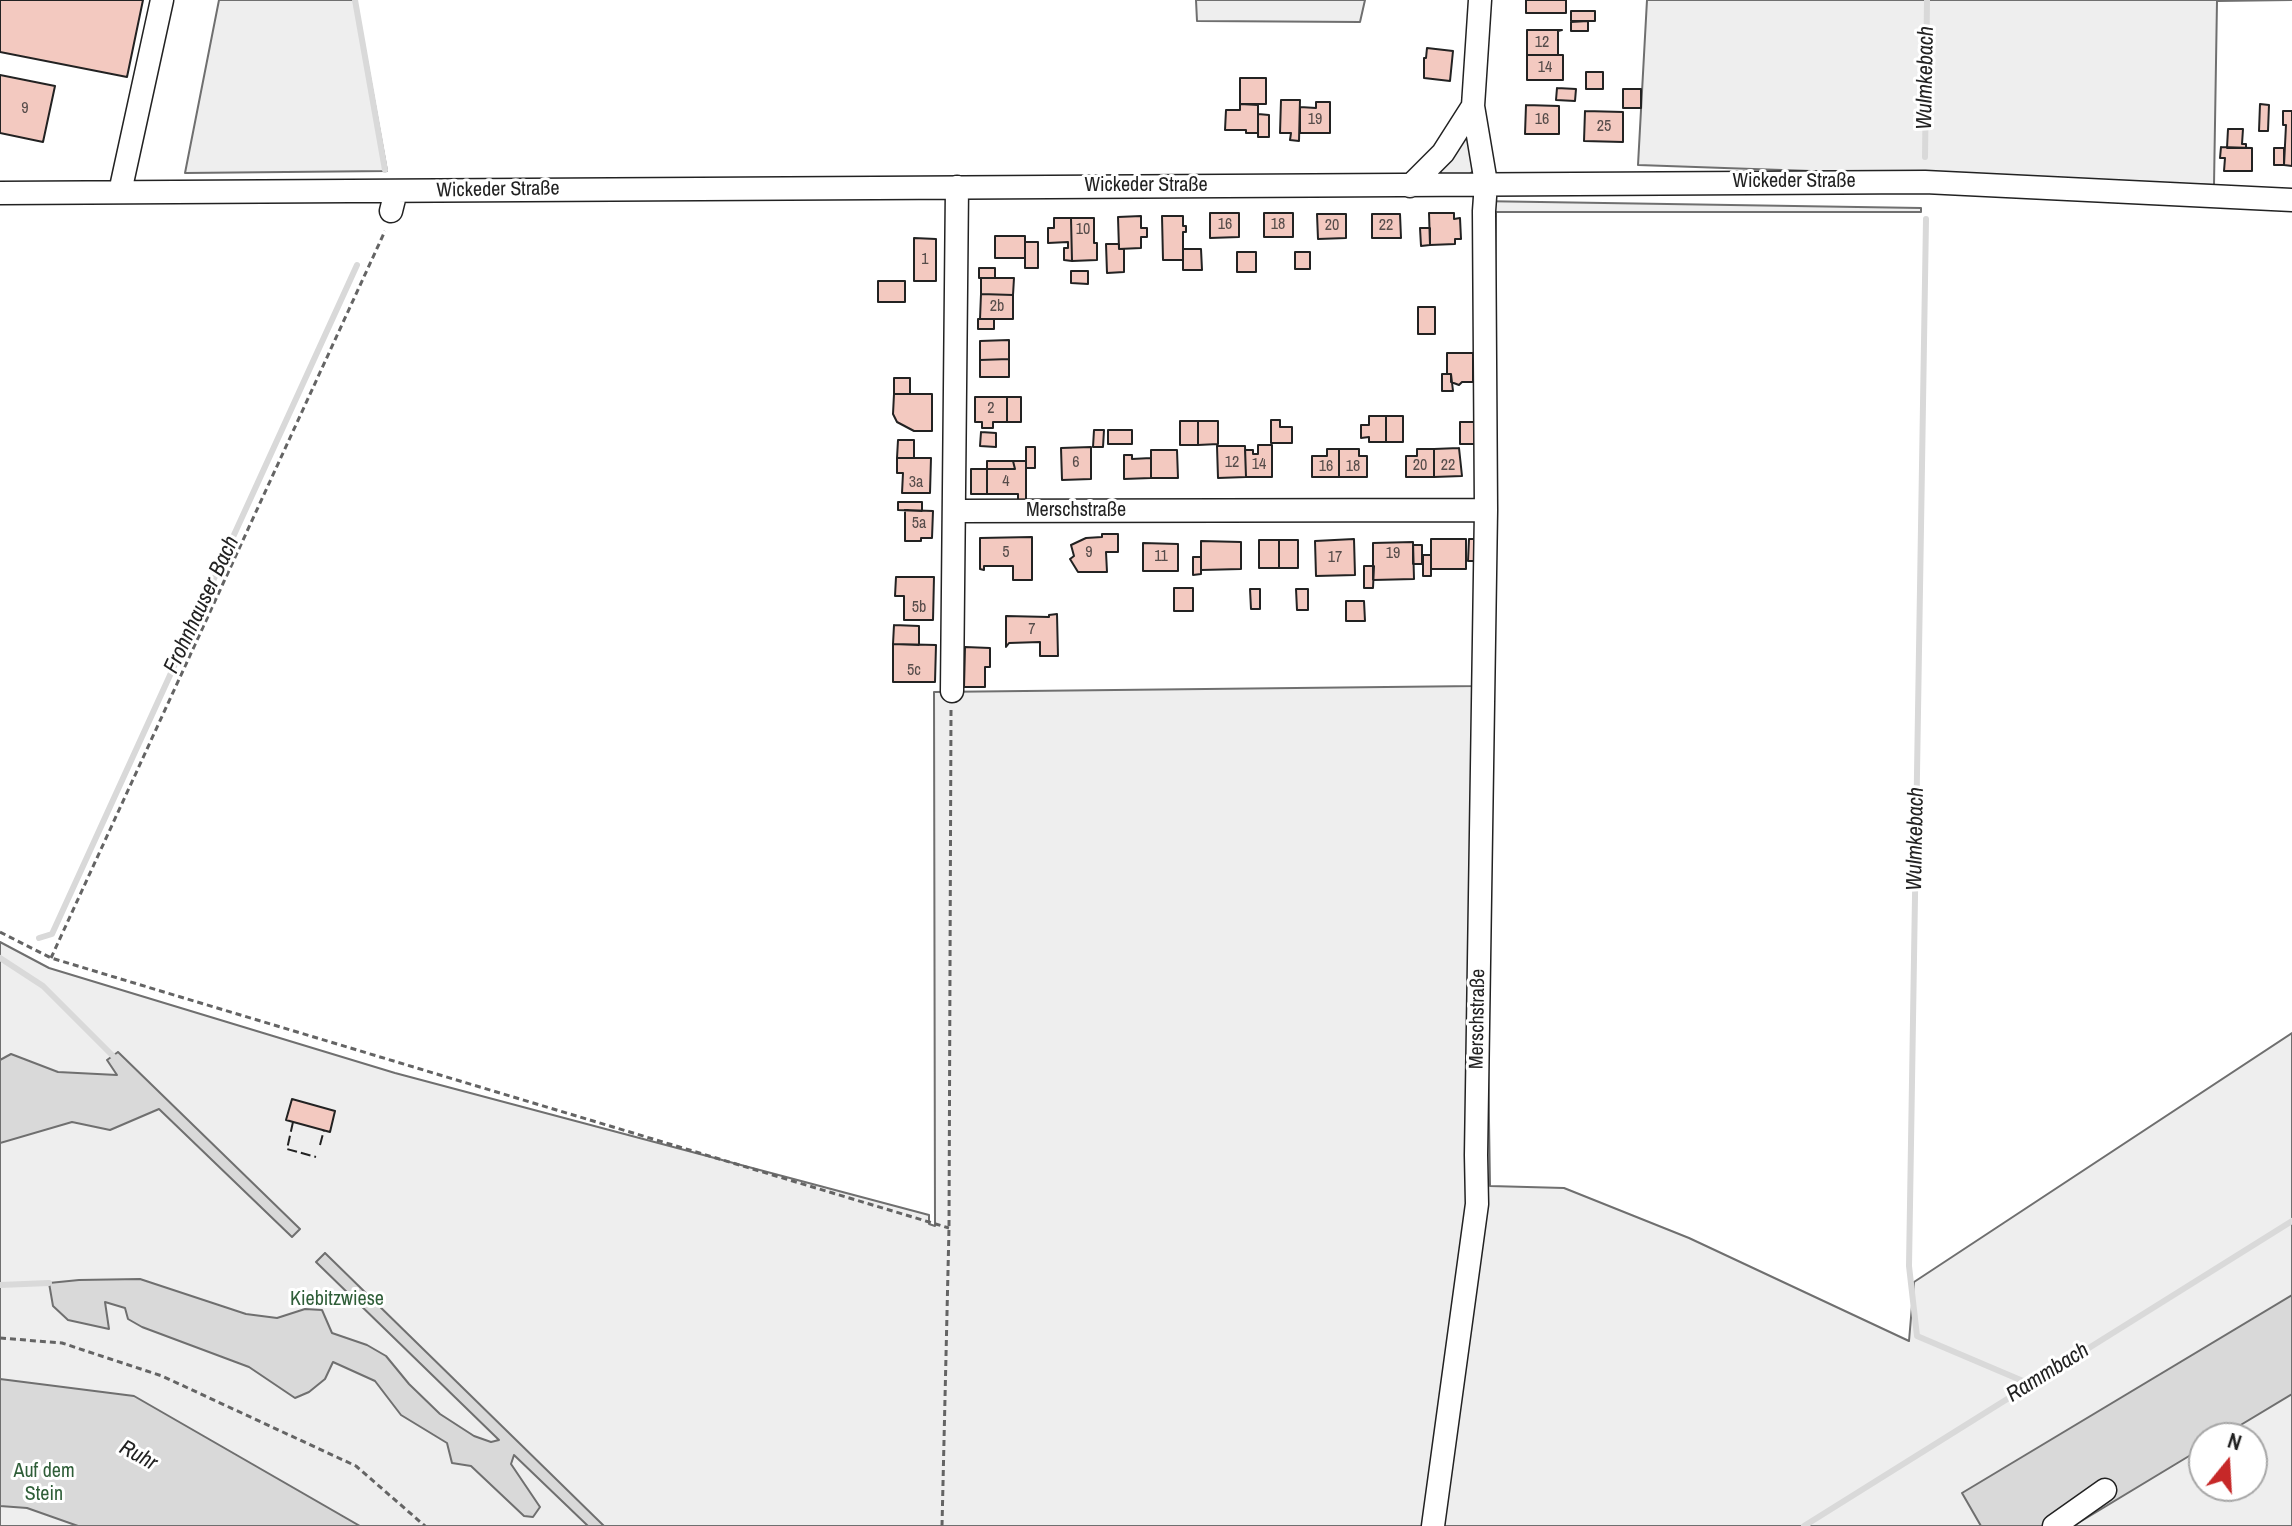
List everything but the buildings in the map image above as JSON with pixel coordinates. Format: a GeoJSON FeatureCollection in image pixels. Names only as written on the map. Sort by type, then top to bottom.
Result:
{"type":"FeatureCollection","features":[{"type":"Feature","properties":{"kind":"street"},"geometry":{"type":"LineString","coordinates":[[120,192],[162,0]]}},
{"type":"Feature","properties":{"kind":"street","name":"Merschstraße"},"geometry":{"type":"LineString","coordinates":[[1433,1526],[1477,1204],[1486,510],[1486,183],[1473,106],[1480,0]]}},
{"type":"Feature","properties":{"kind":"street"},"geometry":{"type":"LineString","coordinates":[[1410,186],[1443,153],[1473,106]]}},
{"type":"Feature","properties":{"kind":"street","name":"Wickeder Straße"},"geometry":{"type":"LineString","coordinates":[[0,193],[120,192],[394,201],[957,187],[1925,182],[2292,200]]}},
{"type":"Feature","properties":{"kind":"street"},"geometry":{"type":"LineString","coordinates":[[952,691],[957,187]]}},
{"type":"Feature","properties":{"kind":"street","name":"Merschstraße"},"geometry":{"type":"LineString","coordinates":[[955,511],[1486,510]]}},
{"type":"Feature","properties":{"kind":"street"},"geometry":{"type":"LineString","coordinates":[[2054,1526],[2105,1490]]}},
{"type":"Feature","properties":{"kind":"path"},"geometry":{"type":"LineString","coordinates":[[51,958],[371,262],[394,201]]}},
{"type":"Feature","properties":{"kind":"path"},"geometry":{"type":"LineString","coordinates":[[942,1526],[949,1228],[952,691]]}},
{"type":"Feature","properties":{"kind":"path"},"geometry":{"type":"LineString","coordinates":[[0,932],[51,958],[949,1228]]}},
{"type":"Feature","properties":{"kind":"path"},"geometry":{"type":"LineString","coordinates":[[0,1338],[62,1343],[162,1376],[356,1466],[425,1526]]}},
{"type":"Feature","properties":{"kind":"green space"},"geometry":{"type":"Polygon","coordinates":[[[219,0],[356,0],[387,171],[185,173],[219,0]]]}},
{"type":"Feature","properties":{"kind":"green space"},"geometry":{"type":"Polygon","coordinates":[[[1196,0],[1365,0],[1360,22],[1197,21],[1196,0]]]}},
{"type":"Feature","properties":{"kind":"green space"},"geometry":{"type":"Polygon","coordinates":[[[1647,0],[2292,0],[2217,1],[2214,185],[1638,165],[1647,0]]]}},
{"type":"Feature","properties":{"kind":"green space"},"geometry":{"type":"Polygon","coordinates":[[[1466,130],[1475,169],[1469,175],[1430,175],[1466,130]]]}},
{"type":"Feature","properties":{"kind":"green space"},"geometry":{"type":"Polygon","coordinates":[[[1477,201],[1921,208],[1921,212],[1496,212],[1487,992],[1490,1186],[1564,1188],[1689,1238],[1909,1341],[1914,1282],[2292,1033],[2292,1526],[0,1526],[0,942],[49,968],[395,1073],[929,1215],[929,1224],[935,1226],[934,692],[1477,686],[1477,201]]]}},
{"type":"Feature","properties":{"kind":"water"},"geometry":{"type":"Polygon","coordinates":[[[118,1052],[300,1229],[292,1237],[159,1109],[110,1130],[72,1122],[0,1143],[0,1060],[11,1054],[58,1072],[117,1075],[107,1060],[118,1052]]]}},
{"type":"Feature","properties":{"kind":"water"},"geometry":{"type":"Polygon","coordinates":[[[325,1253],[604,1526],[588,1526],[514,1455],[511,1464],[540,1507],[533,1517],[524,1516],[471,1466],[452,1463],[447,1443],[401,1415],[375,1381],[333,1362],[325,1379],[309,1392],[295,1398],[249,1367],[142,1327],[128,1319],[125,1308],[105,1302],[109,1329],[68,1320],[53,1306],[49,1283],[140,1279],[246,1314],[277,1318],[305,1309],[322,1310],[332,1333],[367,1345],[386,1356],[440,1414],[474,1436],[491,1442],[499,1440],[316,1262],[325,1253]]]}},
{"type":"Feature","properties":{"kind":"water"},"geometry":{"type":"Polygon","coordinates":[[[2292,1295],[2292,1394],[2246,1422],[2188,1422],[2188,1457],[2073,1526],[1981,1526],[1962,1493],[2292,1295]]]}},
{"type":"Feature","properties":{"kind":"water","name":"Ruhr"},"geometry":{"type":"Polygon","coordinates":[[[0,1379],[134,1396],[360,1526],[78,1526],[27,1508],[0,1506],[0,1379]]]}},
{"type":"Feature","properties":{"kind":"waterway","name":"Frohnhauser Bach"},"geometry":{"type":"LineString","coordinates":[[355,0],[385,170]]}},
{"type":"Feature","properties":{"kind":"waterway","name":"Wulmkebach"},"geometry":{"type":"LineString","coordinates":[[1925,157],[1927,0]]}},
{"type":"Feature","properties":{"kind":"waterway","name":"Wulmkebach"},"geometry":{"type":"LineString","coordinates":[[1926,219],[1909,1266],[1917,1336],[2030,1384]]}},
{"type":"Feature","properties":{"kind":"waterway","name":"Frohnhauser Bach"},"geometry":{"type":"LineString","coordinates":[[39,938],[52,934],[357,265]]}},
{"type":"Feature","properties":{"kind":"waterway"},"geometry":{"type":"LineString","coordinates":[[0,958],[43,986],[113,1056]]}},
{"type":"Feature","properties":{"kind":"waterway","name":"Rammbach"},"geometry":{"type":"LineString","coordinates":[[1804,1526],[2292,1221]]}},
{"type":"Feature","properties":{"kind":"waterway"},"geometry":{"type":"LineString","coordinates":[[0,1285],[49,1283]]}},
{"type":"Feature","properties":{"kind":"fence"},"geometry":{"type":"LineString","coordinates":[[293,1122],[287,1149],[316,1157]]}},
{"type":"Feature","properties":{"kind":"fence"},"geometry":{"type":"LineString","coordinates":[[320,1145],[324,1130]]}},
{"type":"Feature","properties":{"kind":"park label","name":"Kiebitzwiese"},"geometry":{"type":"Point","coordinates":[337,1300]}},
{"type":"Feature","properties":{"kind":"park label","name":"Auf dem Stein"},"geometry":{"type":"Point","coordinates":[44,1484]}}]}
